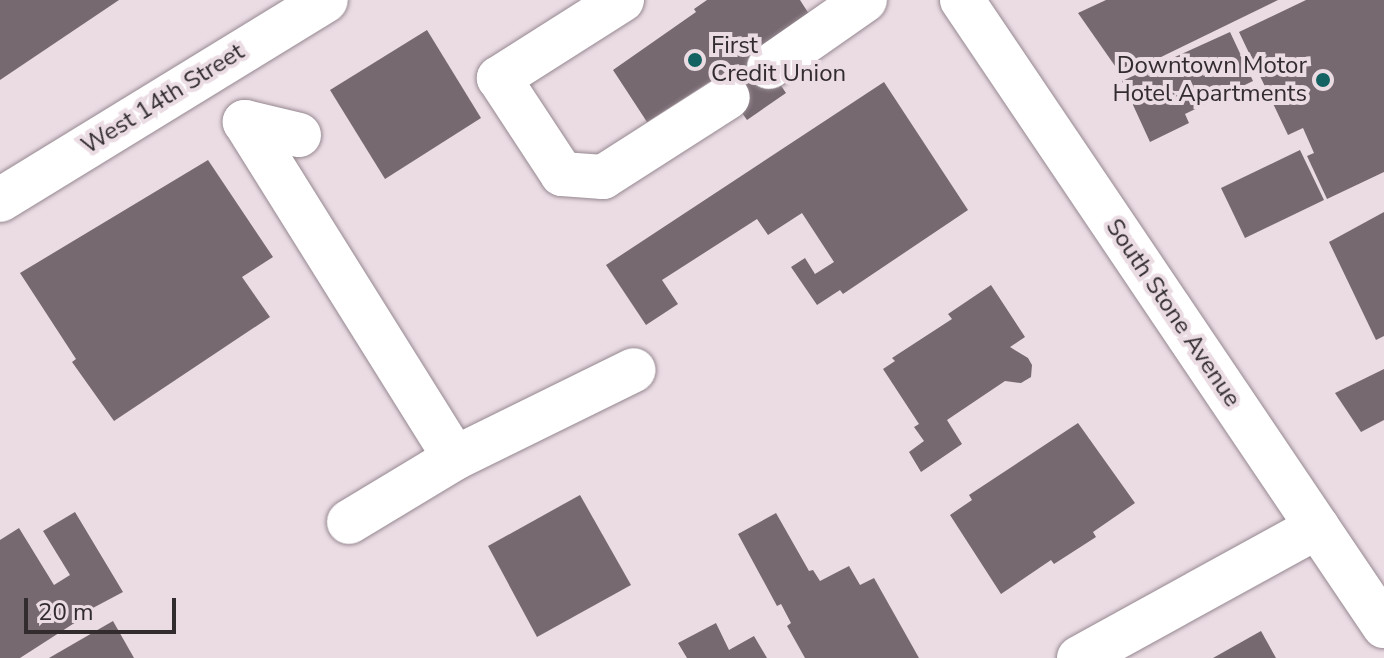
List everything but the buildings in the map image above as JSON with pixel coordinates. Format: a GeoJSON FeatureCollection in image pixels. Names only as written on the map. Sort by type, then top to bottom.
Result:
{"type":"FeatureCollection","features":[{"type":"Feature","properties":{"kind":"street","name":"West 14th Street"},"geometry":{"type":"LineString","coordinates":[[0,200],[326,0]]}},
{"type":"Feature","properties":{"kind":"street"},"geometry":{"type":"LineString","coordinates":[[622,0],[499,78],[562,174],[603,177],[728,97]]}},
{"type":"Feature","properties":{"kind":"street"},"geometry":{"type":"LineString","coordinates":[[769,67],[865,0]]}},
{"type":"Feature","properties":{"kind":"street","name":"South Stone Avenue"},"geometry":{"type":"LineString","coordinates":[[962,0],[1384,625]]}},
{"type":"Feature","properties":{"kind":"street"},"geometry":{"type":"LineString","coordinates":[[299,135],[245,122],[455,458]]}},
{"type":"Feature","properties":{"kind":"street"},"geometry":{"type":"LineString","coordinates":[[349,522],[455,458],[634,370]]}},
{"type":"Feature","properties":{"kind":"street"},"geometry":{"type":"LineString","coordinates":[[1079,658],[1317,527]]}},
{"type":"Feature","properties":{"kind":"place","name":"First Credit Union"},"geometry":{"type":"Point","coordinates":[695,60]}},
{"type":"Feature","properties":{"kind":"place","name":"Downtown Motor Hotel Apartments"},"geometry":{"type":"Point","coordinates":[1323,80]}}]}
